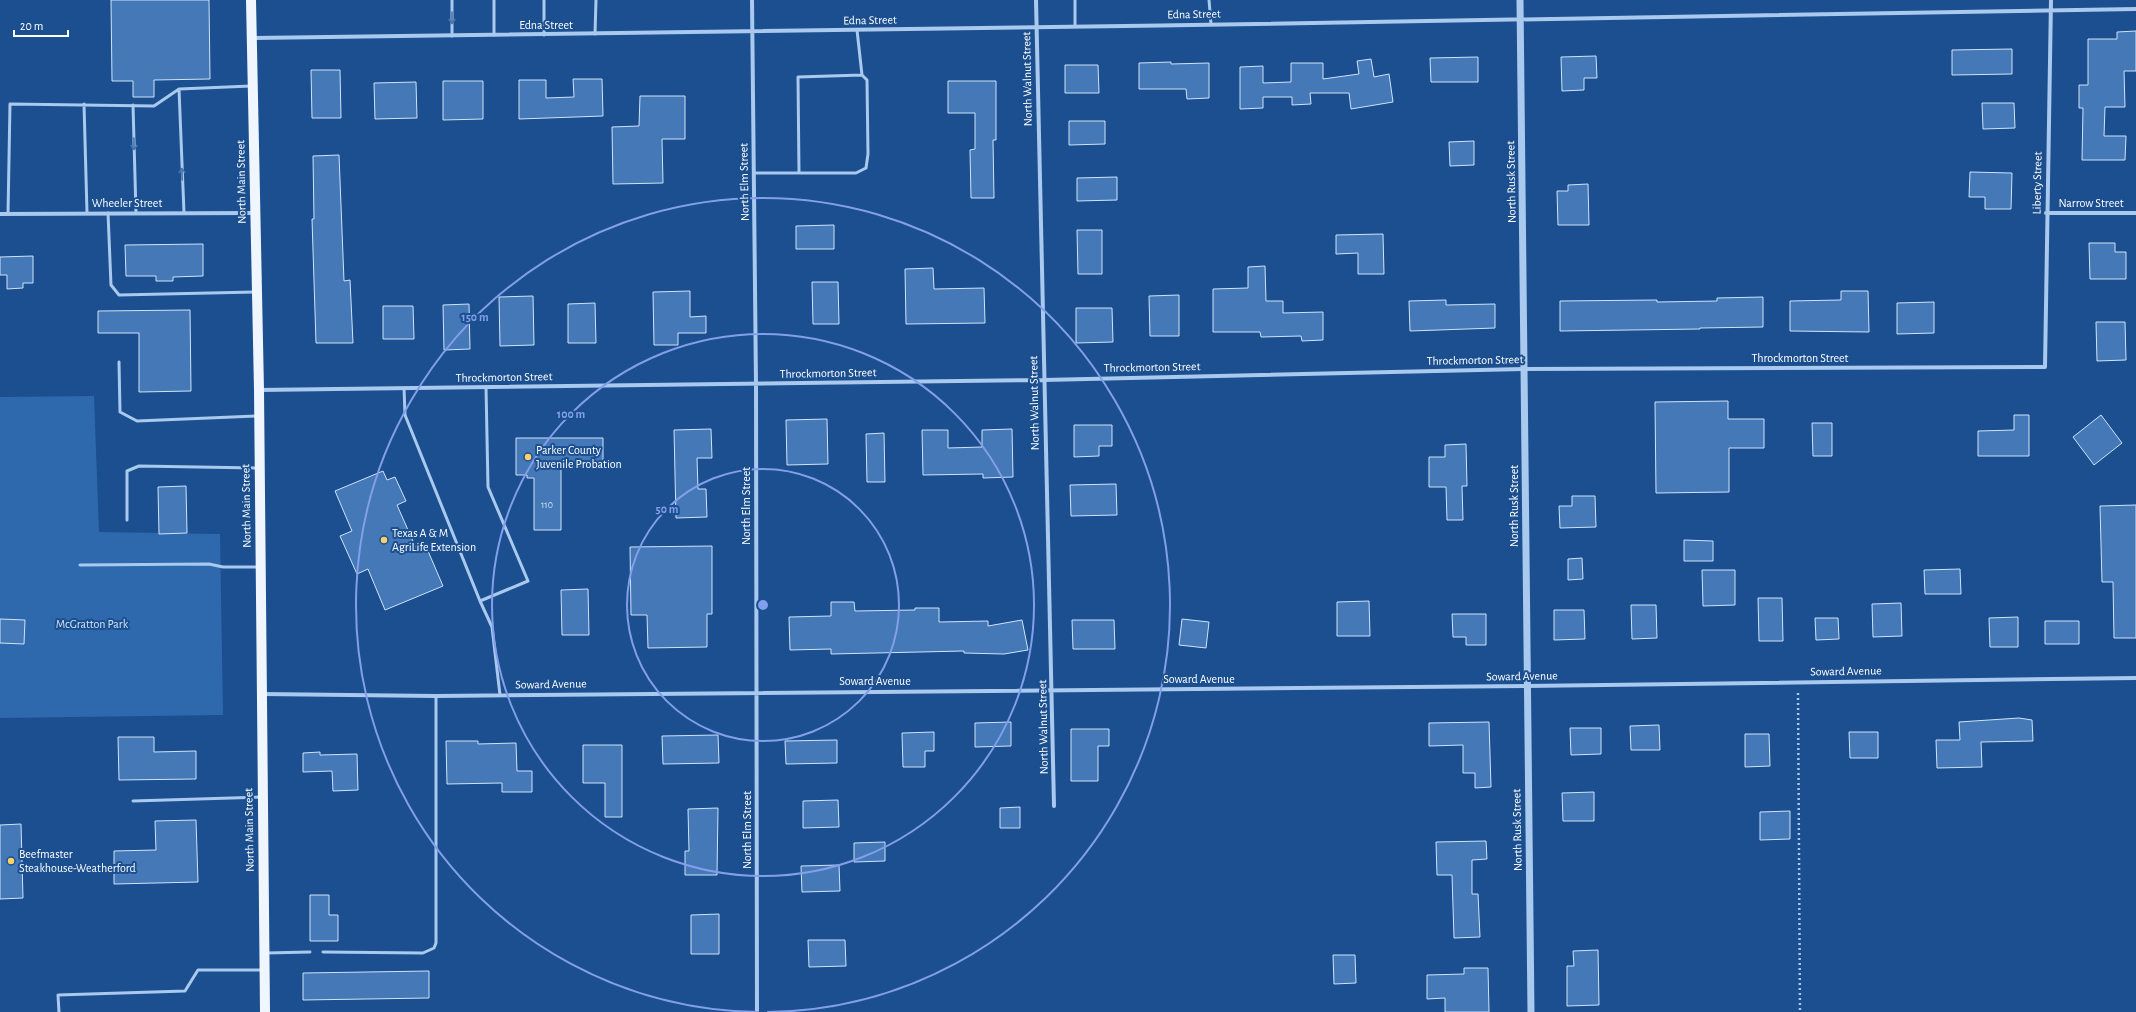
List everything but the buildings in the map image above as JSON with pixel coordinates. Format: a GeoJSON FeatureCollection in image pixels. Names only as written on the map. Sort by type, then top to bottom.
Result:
{"type":"FeatureCollection","features":[{"type":"Feature","properties":{"kind":"main road","name":"North Main Street"},"geometry":{"type":"LineString","coordinates":[[251,0],[254,213],[259,390],[258,468],[265,1012]]}},
{"type":"Feature","properties":{"kind":"street","name":"North Elm Street"},"geometry":{"type":"LineString","coordinates":[[752,0],[756,384],[758,1012]]}},
{"type":"Feature","properties":{"kind":"street","name":"North Walnut Street"},"geometry":{"type":"LineString","coordinates":[[1036,0],[1054,806]]}},
{"type":"Feature","properties":{"kind":"street","name":"North Rusk Street"},"geometry":{"type":"LineString","coordinates":[[1520,0],[1526,686],[1531,1012]]}},
{"type":"Feature","properties":{"kind":"street","name":"Liberty Street"},"geometry":{"type":"LineString","coordinates":[[2045,367],[2046,213],[2051,0]]}},
{"type":"Feature","properties":{"kind":"street","name":"Edna Street"},"geometry":{"type":"LineString","coordinates":[[252,38],[752,33],[1036,26],[2136,9]]}},
{"type":"Feature","properties":{"kind":"street","name":"Narrow Street"},"geometry":{"type":"LineString","coordinates":[[2046,213],[2136,212]]}},
{"type":"Feature","properties":{"kind":"street","name":"Wheeler Street"},"geometry":{"type":"LineString","coordinates":[[0,214],[254,213]]}},
{"type":"Feature","properties":{"kind":"street","name":"Throckmorton Street"},"geometry":{"type":"LineString","coordinates":[[259,390],[1044,380],[1524,369],[2045,367]]}},
{"type":"Feature","properties":{"kind":"street","name":"Soward Avenue"},"geometry":{"type":"LineString","coordinates":[[261,694],[436,696],[1526,686],[2136,678]]}},
{"type":"Feature","properties":{"kind":"lane"},"geometry":{"type":"LineString","coordinates":[[452,0],[452,36]]}},
{"type":"Feature","properties":{"kind":"lane"},"geometry":{"type":"LineString","coordinates":[[494,0],[494,35]]}},
{"type":"Feature","properties":{"kind":"lane"},"geometry":{"type":"LineString","coordinates":[[544,0],[544,35]]}},
{"type":"Feature","properties":{"kind":"lane"},"geometry":{"type":"LineString","coordinates":[[595,34],[596,0]]}},
{"type":"Feature","properties":{"kind":"lane"},"geometry":{"type":"LineString","coordinates":[[1075,0],[1075,26]]}},
{"type":"Feature","properties":{"kind":"lane"},"geometry":{"type":"LineString","coordinates":[[1209,0],[1211,24]]}},
{"type":"Feature","properties":{"kind":"lane"},"geometry":{"type":"LineString","coordinates":[[754,173],[856,173],[866,168],[868,154],[867,80],[862,75],[857,30]]}},
{"type":"Feature","properties":{"kind":"lane"},"geometry":{"type":"LineString","coordinates":[[799,173],[798,77],[862,75]]}},
{"type":"Feature","properties":{"kind":"lane"},"geometry":{"type":"LineString","coordinates":[[8,214],[10,104],[154,106],[179,89],[253,86]]}},
{"type":"Feature","properties":{"kind":"lane"},"geometry":{"type":"LineString","coordinates":[[179,89],[184,213]]}},
{"type":"Feature","properties":{"kind":"lane"},"geometry":{"type":"LineString","coordinates":[[84,104],[87,213]]}},
{"type":"Feature","properties":{"kind":"lane"},"geometry":{"type":"LineString","coordinates":[[133,105],[136,213]]}},
{"type":"Feature","properties":{"kind":"lane"},"geometry":{"type":"LineString","coordinates":[[108,213],[111,285],[119,295],[256,292]]}},
{"type":"Feature","properties":{"kind":"lane"},"geometry":{"type":"LineString","coordinates":[[119,362],[120,412],[137,421],[259,416]]}},
{"type":"Feature","properties":{"kind":"lane"},"geometry":{"type":"LineString","coordinates":[[480,601],[528,581],[488,487],[486,387]]}},
{"type":"Feature","properties":{"kind":"lane"},"geometry":{"type":"LineString","coordinates":[[404,388],[405,415],[480,601],[492,626],[500,695]]}},
{"type":"Feature","properties":{"kind":"lane"},"geometry":{"type":"LineString","coordinates":[[127,520],[127,471],[139,466],[258,468]]}},
{"type":"Feature","properties":{"kind":"lane"},"geometry":{"type":"LineString","coordinates":[[80,565],[209,564],[223,567],[260,567]]}},
{"type":"Feature","properties":{"kind":"lane"},"geometry":{"type":"LineString","coordinates":[[323,952],[423,953],[434,948],[436,943],[436,696]]}},
{"type":"Feature","properties":{"kind":"lane"},"geometry":{"type":"LineString","coordinates":[[133,801],[262,797]]}},
{"type":"Feature","properties":{"kind":"lane"},"geometry":{"type":"LineString","coordinates":[[264,953],[310,952]]}},
{"type":"Feature","properties":{"kind":"lane"},"geometry":{"type":"LineString","coordinates":[[59,1012],[58,995],[184,991],[198,970],[264,970]]}},
{"type":"Feature","properties":{"kind":"path"},"geometry":{"type":"LineString","coordinates":[[1798,682],[1800,1012]]}},
{"type":"Feature","properties":{"kind":"green space","name":"McGratton Park"},"geometry":{"type":"Polygon","coordinates":[[[94,396],[99,532],[220,534],[223,715],[0,718],[0,397],[94,396]]]}},
{"type":"Feature","properties":{"kind":"place","name":"Parker County Juvenile Probation"},"geometry":{"type":"Point","coordinates":[528,457]}},
{"type":"Feature","properties":{"kind":"place","name":"Texas A & M AgriLife Extension"},"geometry":{"type":"Point","coordinates":[384,540]}},
{"type":"Feature","properties":{"kind":"place","name":"Beefmaster Steakhouse-Weatherford"},"geometry":{"type":"Point","coordinates":[11,861]}}]}
